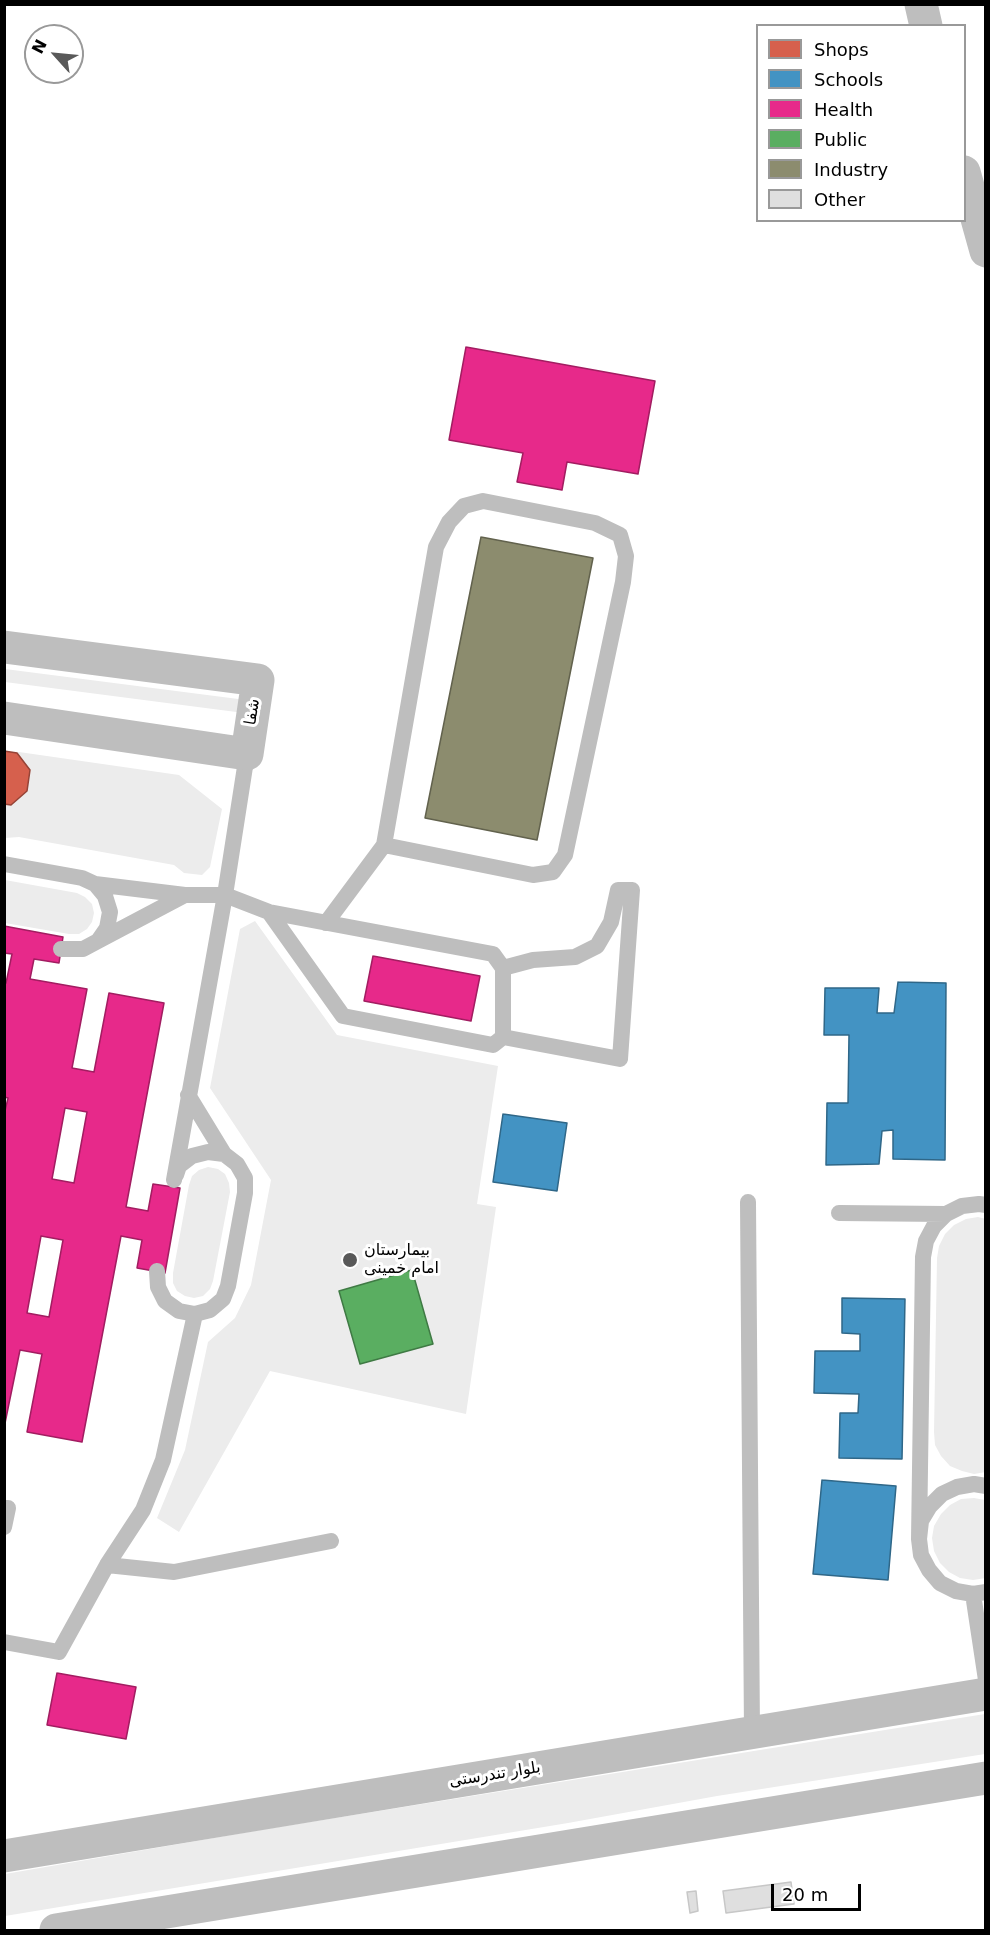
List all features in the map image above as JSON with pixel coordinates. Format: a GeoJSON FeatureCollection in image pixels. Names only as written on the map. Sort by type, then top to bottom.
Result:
{"type":"FeatureCollection","features":[{"type":"Feature","properties":{"kind":"street"},"geometry":{"type":"LineString","coordinates":[[921,4],[926,24]]}},
{"type":"Feature","properties":{"kind":"street"},"geometry":{"type":"LineString","coordinates":[[966,179],[986,251]]}},
{"type":"Feature","properties":{"kind":"street","name":"شفا"},"geometry":{"type":"LineString","coordinates":[[4,647],[258,680],[247,754]]}},
{"type":"Feature","properties":{"kind":"street"},"geometry":{"type":"LineString","coordinates":[[4,718],[247,754]]}},
{"type":"Feature","properties":{"kind":"street","name":"بلوار تندرستی"},"geometry":{"type":"LineString","coordinates":[[4,1856],[986,1695]]}},
{"type":"Feature","properties":{"kind":"street"},"geometry":{"type":"LineString","coordinates":[[56,1930],[986,1778]]}},
{"type":"Feature","properties":{"kind":"lane"},"geometry":{"type":"LineString","coordinates":[[326,923],[384,845],[436,547],[449,522],[464,506],[483,501],[595,523],[620,535],[626,556],[623,582],[565,855],[553,872],[533,875],[384,845]]}},
{"type":"Feature","properties":{"kind":"lane"},"geometry":{"type":"LineString","coordinates":[[224,1154],[208,1152],[192,1156],[179,1166],[173,1184],[225,895],[247,754]]}},
{"type":"Feature","properties":{"kind":"lane"},"geometry":{"type":"LineString","coordinates":[[4,864],[82,878],[95,884],[185,895],[225,895],[269,912],[493,954],[503,968],[503,1037]]}},
{"type":"Feature","properties":{"kind":"lane"},"geometry":{"type":"LineString","coordinates":[[95,884],[105,896],[110,912],[107,928],[98,941]]}},
{"type":"Feature","properties":{"kind":"lane"},"geometry":{"type":"LineString","coordinates":[[269,912],[343,1016],[493,1045],[503,1037],[620,1059],[632,890],[618,890],[611,922],[597,946],[575,957],[533,960],[503,968]]}},
{"type":"Feature","properties":{"kind":"lane"},"geometry":{"type":"LineString","coordinates":[[61,949],[83,949],[185,895]]}},
{"type":"Feature","properties":{"kind":"lane"},"geometry":{"type":"LineString","coordinates":[[157,1271],[158,1287],[165,1302],[179,1311],[195,1314],[210,1310],[223,1299],[228,1286],[245,1193],[245,1178],[237,1164],[224,1154],[188,1095]]}},
{"type":"Feature","properties":{"kind":"lane"},"geometry":{"type":"LineString","coordinates":[[748,1202],[752,1733]]}},
{"type":"Feature","properties":{"kind":"lane"},"geometry":{"type":"LineString","coordinates":[[986,1205],[962,1206],[946,1214],[934,1226],[926,1241],[923,1257],[919,1539],[921,1555],[929,1570],[940,1583],[956,1591],[979,1593],[986,1680]]}},
{"type":"Feature","properties":{"kind":"lane"},"geometry":{"type":"LineString","coordinates":[[839,1213],[946,1214]]}},
{"type":"Feature","properties":{"kind":"lane"},"geometry":{"type":"LineString","coordinates":[[4,1642],[59,1652],[107,1565],[143,1510],[163,1460],[195,1314]]}},
{"type":"Feature","properties":{"kind":"lane"},"geometry":{"type":"LineString","coordinates":[[919,1539],[921,1521],[930,1506],[942,1494],[957,1487],[974,1484],[986,1486]]}},
{"type":"Feature","properties":{"kind":"lane"},"geometry":{"type":"LineString","coordinates":[[4,1508],[8,1508],[4,1527]]}},
{"type":"Feature","properties":{"kind":"lane"},"geometry":{"type":"LineString","coordinates":[[107,1565],[174,1572],[331,1541]]}},
{"type":"Feature","properties":{"kind":"shaded area"},"geometry":{"type":"Polygon","coordinates":[[[5,669],[246,700],[244,713],[5,682],[5,669]]]}},
{"type":"Feature","properties":{"kind":"shaded area"},"geometry":{"type":"Polygon","coordinates":[[[5,751],[179,775],[222,809],[210,867],[202,875],[184,873],[174,865],[19,837],[5,838],[5,751]]]}},
{"type":"Feature","properties":{"kind":"shaded area"},"geometry":{"type":"Polygon","coordinates":[[[5,880],[77,893],[92,904],[94,913],[92,922],[79,934],[5,923],[5,880]]]}},
{"type":"Feature","properties":{"kind":"shaded area"},"geometry":{"type":"Polygon","coordinates":[[[255,921],[337,1035],[498,1066],[477,1204],[496,1207],[466,1414],[270,1371],[179,1532],[157,1518],[185,1450],[208,1342],[235,1318],[251,1285],[271,1180],[210,1088],[240,929],[255,921]]]}},
{"type":"Feature","properties":{"kind":"shaded area"},"geometry":{"type":"Polygon","coordinates":[[[208,1167],[218,1169],[225,1174],[230,1192],[213,1281],[210,1289],[203,1296],[194,1298],[177,1291],[173,1283],[173,1273],[189,1185],[192,1176],[208,1167]]]}},
{"type":"Feature","properties":{"kind":"shaded area"},"geometry":{"type":"Polygon","coordinates":[[[978,1217],[986,1219],[986,1472],[974,1474],[950,1466],[935,1445],[934,1432],[939,1246],[945,1234],[954,1225],[966,1219],[978,1217]]]}},
{"type":"Feature","properties":{"kind":"shaded area"},"geometry":{"type":"Polygon","coordinates":[[[961,1499],[985,1500],[986,1578],[973,1580],[960,1578],[940,1563],[934,1551],[932,1538],[934,1526],[950,1505],[961,1499]]]}},
{"type":"Feature","properties":{"kind":"shaded area"},"geometry":{"type":"Polygon","coordinates":[[[985,1714],[985,1754],[717,1796],[568,1823],[5,1916],[5,1874],[260,1830],[985,1714]]]}},
{"type":"Feature","properties":{"kind":"building: Shops"},"geometry":{"type":"Polygon","coordinates":[[[4,751],[17,753],[30,770],[27,791],[11,805],[4,804],[4,751]]]}},
{"type":"Feature","properties":{"kind":"building: Schools"},"geometry":{"type":"Polygon","coordinates":[[[898,982],[946,983],[945,1160],[893,1159],[893,1130],[882,1131],[879,1164],[826,1165],[827,1103],[848,1103],[849,1035],[824,1035],[825,988],[879,988],[877,1013],[894,1013],[898,982]]]}},
{"type":"Feature","properties":{"kind":"building: Schools"},"geometry":{"type":"Polygon","coordinates":[[[503,1114],[567,1123],[557,1191],[493,1182],[503,1114]]]}},
{"type":"Feature","properties":{"kind":"building: Schools"},"geometry":{"type":"Polygon","coordinates":[[[842,1298],[905,1299],[902,1459],[839,1458],[840,1413],[858,1413],[859,1394],[814,1393],[815,1351],[860,1351],[860,1334],[842,1333],[842,1298]]]}},
{"type":"Feature","properties":{"kind":"building: Schools"},"geometry":{"type":"Polygon","coordinates":[[[822,1480],[896,1486],[888,1580],[813,1574],[822,1480]]]}},
{"type":"Feature","properties":{"kind":"building: Health"},"geometry":{"type":"Polygon","coordinates":[[[466,347],[655,381],[638,474],[567,462],[562,490],[517,482],[523,453],[449,440],[466,347]]]}},
{"type":"Feature","properties":{"kind":"building: Health"},"geometry":{"type":"Polygon","coordinates":[[[4,926],[63,937],[59,963],[34,959],[30,979],[87,989],[72,1068],[94,1072],[109,993],[164,1003],[126,1207],[148,1211],[153,1184],[180,1188],[165,1273],[137,1268],[142,1240],[121,1236],[82,1442],[27,1432],[42,1354],[20,1350],[4,1428],[4,1115],[8,1098],[4,1097],[4,983],[6,983],[12,954],[4,953],[4,926]],[[65,1108],[52,1179],[74,1183],[87,1112],[65,1108]],[[41,1236],[27,1313],[49,1317],[63,1240],[41,1236]]]}},
{"type":"Feature","properties":{"kind":"building: Health"},"geometry":{"type":"Polygon","coordinates":[[[373,956],[480,976],[471,1021],[364,1001],[373,956]]]}},
{"type":"Feature","properties":{"kind":"building: Health"},"geometry":{"type":"Polygon","coordinates":[[[57,1673],[136,1687],[126,1739],[47,1725],[57,1673]]]}},
{"type":"Feature","properties":{"kind":"building: Public"},"geometry":{"type":"Polygon","coordinates":[[[412,1270],[433,1344],[360,1364],[339,1291],[412,1270]]]}},
{"type":"Feature","properties":{"kind":"building: Industry"},"geometry":{"type":"Polygon","coordinates":[[[481,537],[593,558],[537,840],[425,818],[481,537]]]}},
{"type":"Feature","properties":{"kind":"building: Other"},"geometry":{"type":"Polygon","coordinates":[[[791,1882],[794,1904],[726,1913],[723,1891],[791,1882]]]}},
{"type":"Feature","properties":{"kind":"building: Other"},"geometry":{"type":"Polygon","coordinates":[[[696,1891],[698,1911],[690,1913],[687,1892],[696,1891]]]}},
{"type":"Feature","properties":{"kind":"place","name":"بیمارستان امام خمینی"},"geometry":{"type":"Point","coordinates":[350,1260]}}]}
